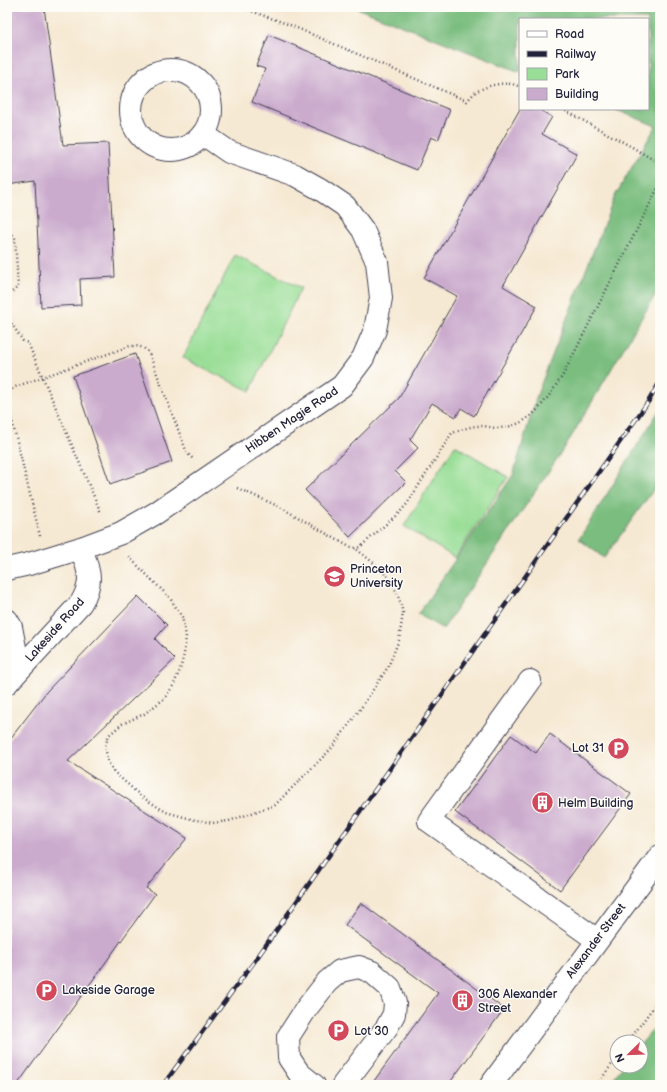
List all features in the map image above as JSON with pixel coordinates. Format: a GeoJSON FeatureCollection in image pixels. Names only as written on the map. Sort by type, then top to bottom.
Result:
{"type":"FeatureCollection","features":[{"type":"Feature","properties":{"kind":"main road","name":"Hibben Magie Road"},"geometry":{"type":"LineString","coordinates":[[7,569],[81,548],[111,537],[156,514],[342,386],[363,358],[375,330],[381,298],[377,262],[363,230],[345,206],[320,188],[295,175],[229,152],[203,134]]}},
{"type":"Feature","properties":{"kind":"main road","name":"Lakeside Road"},"geometry":{"type":"LineString","coordinates":[[7,682],[81,603],[87,592],[89,572],[81,548]]}},
{"type":"Feature","properties":{"kind":"main road"},"geometry":{"type":"LineString","coordinates":[[7,620],[11,627],[16,653],[7,682]]}},
{"type":"Feature","properties":{"kind":"main road"},"geometry":{"type":"LineString","coordinates":[[530,680],[429,821],[597,940]]}},
{"type":"Feature","properties":{"kind":"main road","name":"Alexander Street"},"geometry":{"type":"LineString","coordinates":[[491,1085],[660,856]]}},
{"type":"Feature","properties":{"kind":"main road"},"geometry":{"type":"LineString","coordinates":[[314,1085],[299,1073],[289,1058],[288,1037],[306,1009],[327,982],[340,971],[359,967],[372,972],[390,988],[395,1003],[394,1014],[387,1027],[343,1085]]}},
{"type":"Feature","properties":{"kind":"path"},"geometry":{"type":"LineString","coordinates":[[237,7],[290,25],[467,101],[477,91],[498,83],[519,86]]}},
{"type":"Feature","properties":{"kind":"path"},"geometry":{"type":"LineString","coordinates":[[564,110],[657,162],[660,173]]}},
{"type":"Feature","properties":{"kind":"path"},"geometry":{"type":"LineString","coordinates":[[355,548],[360,547],[400,512],[452,433],[481,426],[496,428],[513,426],[528,418],[543,404],[563,376],[660,184]]}},
{"type":"Feature","properties":{"kind":"path"},"geometry":{"type":"LineString","coordinates":[[7,229],[15,237],[18,287],[7,296]]}},
{"type":"Feature","properties":{"kind":"path"},"geometry":{"type":"LineString","coordinates":[[7,318],[23,341],[28,343],[42,376],[111,537],[118,555],[124,553],[170,598],[182,617],[186,636],[184,654],[180,670],[173,686],[164,699],[144,714],[122,724],[109,735],[105,746],[108,762],[114,772],[142,797],[166,812],[191,819],[213,822],[229,820],[275,805],[331,749],[361,708],[388,667],[399,640],[403,613],[399,598],[391,580],[375,564],[355,548],[348,546],[280,507],[227,484],[187,453],[149,352],[145,348],[139,346],[130,346],[42,376],[15,387],[10,391],[8,396],[8,404],[42,543]]}},
{"type":"Feature","properties":{"kind":"path"},"geometry":{"type":"LineString","coordinates":[[634,1034],[660,998]]}},
{"type":"Feature","properties":{"kind":"path"},"geometry":{"type":"LineString","coordinates":[[597,1085],[609,1068]]}},
{"type":"Feature","properties":{"kind":"green space"},"geometry":{"type":"Polygon","coordinates":[[[354,7],[660,7],[660,287],[567,444],[443,629],[418,614],[513,475],[538,392],[615,196],[656,126],[616,110],[649,110],[649,18],[519,18],[519,72],[354,7]]]}},
{"type":"Feature","properties":{"kind":"green space"},"geometry":{"type":"Polygon","coordinates":[[[235,255],[301,288],[250,391],[183,358],[235,255]]]}},
{"type":"Feature","properties":{"kind":"green space"},"geometry":{"type":"Polygon","coordinates":[[[660,409],[660,481],[604,558],[579,539],[660,409]]]}},
{"type":"Feature","properties":{"kind":"green space"},"geometry":{"type":"Polygon","coordinates":[[[455,445],[508,477],[455,558],[404,526],[455,445]]]}},
{"type":"Feature","properties":{"kind":"green space"},"geometry":{"type":"Polygon","coordinates":[[[660,1021],[660,1085],[608,1085],[617,1074],[649,1074],[649,1034],[660,1021]]]}},
{"type":"Feature","properties":{"kind":"building"},"geometry":{"type":"Polygon","coordinates":[[[7,7],[44,7],[63,145],[108,143],[115,277],[80,279],[81,305],[41,307],[35,181],[7,185],[7,7]]]}},
{"type":"Feature","properties":{"kind":"building"},"geometry":{"type":"Polygon","coordinates":[[[269,35],[450,110],[438,140],[431,137],[417,170],[252,102],[265,69],[256,66],[269,35]]]}},
{"type":"Feature","properties":{"kind":"building"},"geometry":{"type":"Polygon","coordinates":[[[519,110],[540,110],[552,117],[542,134],[577,154],[503,286],[537,306],[474,416],[461,408],[456,417],[432,403],[410,440],[418,448],[395,471],[406,482],[350,537],[305,490],[399,398],[457,296],[424,278],[519,110]]]}},
{"type":"Feature","properties":{"kind":"building"},"geometry":{"type":"Polygon","coordinates":[[[135,354],[172,462],[110,484],[73,376],[135,354]]]}},
{"type":"Feature","properties":{"kind":"building"},"geometry":{"type":"Polygon","coordinates":[[[138,596],[167,625],[155,639],[175,659],[68,761],[187,838],[146,888],[155,894],[17,1085],[7,1085],[7,743],[47,691],[138,596]]]}},
{"type":"Feature","properties":{"kind":"building","name":"Helm Building"},"geometry":{"type":"Polygon","coordinates":[[[550,734],[631,794],[560,890],[455,812],[511,735],[536,753],[550,734]]]}},
{"type":"Feature","properties":{"kind":"building","name":"306 Alexander Street"},"geometry":{"type":"Polygon","coordinates":[[[361,903],[504,1009],[448,1085],[371,1085],[438,993],[345,925],[361,903]]]}},
{"type":"Feature","properties":{"kind":"railway"},"geometry":{"type":"LineString","coordinates":[[163,1085],[254,962],[648,402],[660,382]]}},
{"type":"Feature","properties":{"kind":"place","name":"Princeton University"},"geometry":{"type":"Point","coordinates":[334,576]}},
{"type":"Feature","properties":{"kind":"place","name":"Lot 31"},"geometry":{"type":"Point","coordinates":[619,748]}},
{"type":"Feature","properties":{"kind":"place","name":"Helm Building"},"geometry":{"type":"Point","coordinates":[543,803]}},
{"type":"Feature","properties":{"kind":"place","name":"Lakeside Garage"},"geometry":{"type":"Point","coordinates":[46,990]}},
{"type":"Feature","properties":{"kind":"place","name":"306 Alexander Street"},"geometry":{"type":"Point","coordinates":[463,1001]}},
{"type":"Feature","properties":{"kind":"place","name":"Lot 30"},"geometry":{"type":"Point","coordinates":[339,1031]}}]}
